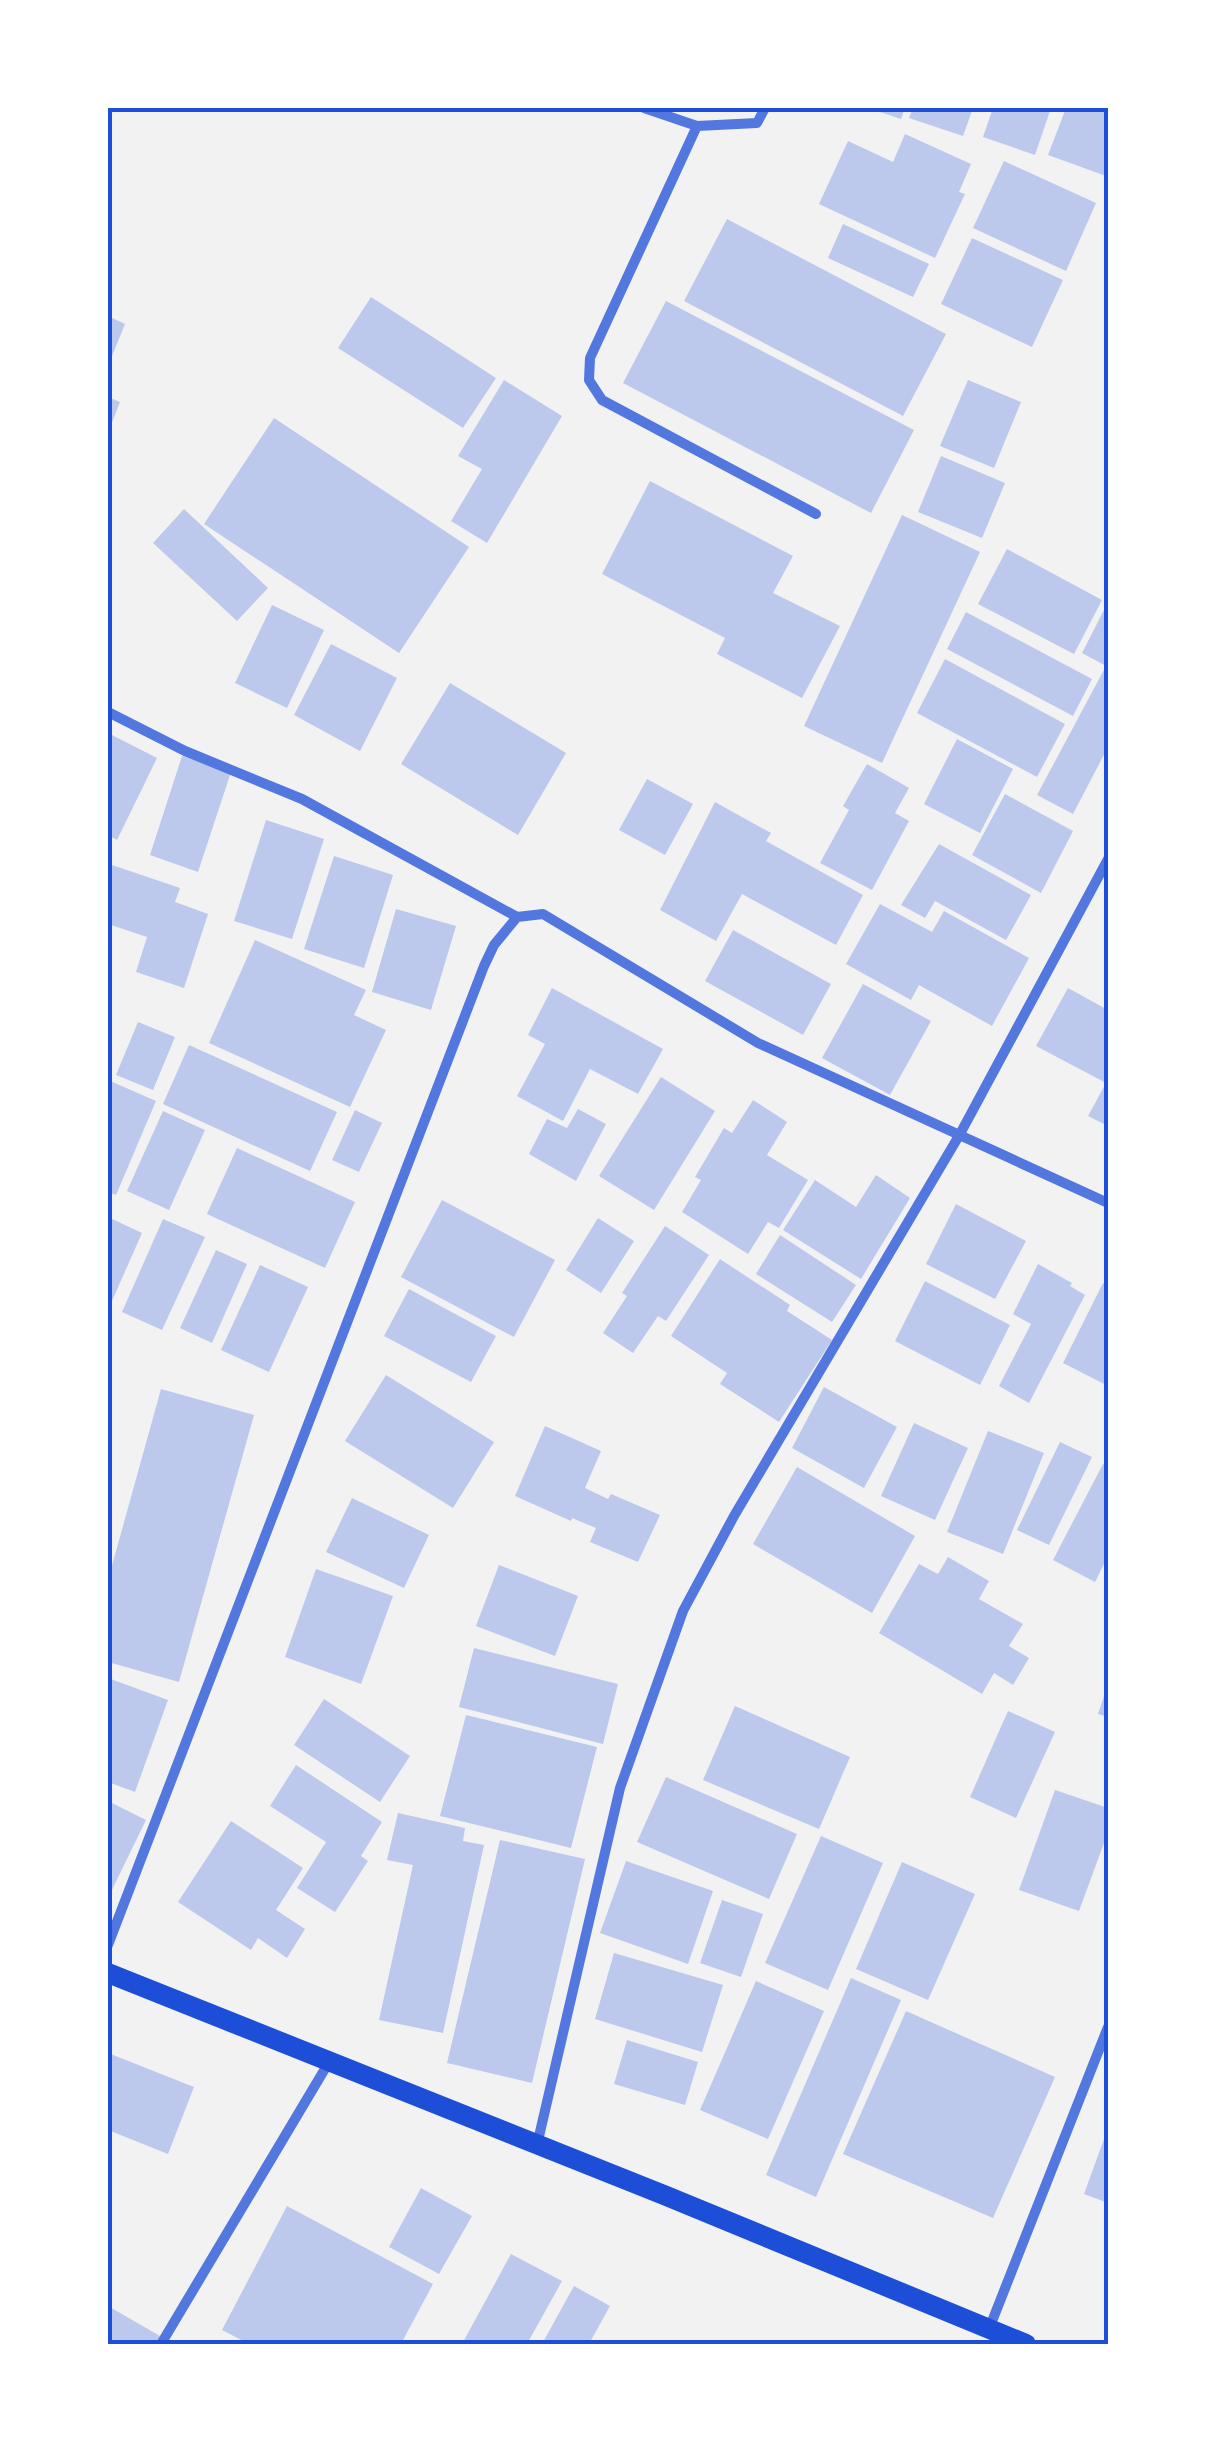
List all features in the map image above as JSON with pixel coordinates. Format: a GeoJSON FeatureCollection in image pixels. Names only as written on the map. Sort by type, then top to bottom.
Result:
{"type":"FeatureCollection","features":[{"type":"Feature","properties":{"kind":"main road"},"geometry":{"type":"LineString","coordinates":[[108,1973],[1026,2344]]}},
{"type":"Feature","properties":{"kind":"street"},"geometry":{"type":"LineString","coordinates":[[644,108],[697,126],[757,122],[765,108]]}},
{"type":"Feature","properties":{"kind":"street"},"geometry":{"type":"LineString","coordinates":[[697,126],[590,358],[588,380],[602,400],[816,514]]}},
{"type":"Feature","properties":{"kind":"street"},"geometry":{"type":"LineString","coordinates":[[108,712],[185,751],[302,799],[517,917],[543,914],[758,1044],[1108,1202]]}},
{"type":"Feature","properties":{"kind":"street"},"geometry":{"type":"LineString","coordinates":[[538,2145],[620,1788],[683,1611],[734,1516],[960,1134],[1108,859]]}},
{"type":"Feature","properties":{"kind":"street"},"geometry":{"type":"LineString","coordinates":[[108,1945],[484,966],[494,945],[517,917]]}},
{"type":"Feature","properties":{"kind":"street"},"geometry":{"type":"LineString","coordinates":[[989,2330],[1108,2027]]}},
{"type":"Feature","properties":{"kind":"street"},"geometry":{"type":"LineString","coordinates":[[161,2344],[330,2061]]}},
{"type":"Feature","properties":{"kind":"building"},"geometry":{"type":"Polygon","coordinates":[[[868,108],[905,108],[901,119],[868,108]]]}},
{"type":"Feature","properties":{"kind":"building"},"geometry":{"type":"Polygon","coordinates":[[[913,108],[973,108],[963,136],[909,118],[913,108]]]}},
{"type":"Feature","properties":{"kind":"building"},"geometry":{"type":"Polygon","coordinates":[[[993,108],[1051,108],[1035,155],[983,137],[993,108]]]}},
{"type":"Feature","properties":{"kind":"building"},"geometry":{"type":"Polygon","coordinates":[[[1066,108],[1108,108],[1106,176],[1048,155],[1066,108]]]}},
{"type":"Feature","properties":{"kind":"building"},"geometry":{"type":"Polygon","coordinates":[[[905,134],[971,164],[959,192],[965,194],[935,258],[819,204],[848,141],[893,162],[905,134]]]}},
{"type":"Feature","properties":{"kind":"building"},"geometry":{"type":"Polygon","coordinates":[[[1004,161],[1096,203],[1066,271],[973,228],[1004,161]]]}},
{"type":"Feature","properties":{"kind":"building"},"geometry":{"type":"Polygon","coordinates":[[[727,219],[946,334],[903,416],[684,301],[727,219]]]}},
{"type":"Feature","properties":{"kind":"building"},"geometry":{"type":"Polygon","coordinates":[[[843,224],[929,264],[913,297],[828,258],[843,224]]]}},
{"type":"Feature","properties":{"kind":"building"},"geometry":{"type":"Polygon","coordinates":[[[972,238],[1063,280],[1032,347],[941,304],[972,238]]]}},
{"type":"Feature","properties":{"kind":"building"},"geometry":{"type":"Polygon","coordinates":[[[371,297],[496,378],[463,428],[338,348],[371,297]]]}},
{"type":"Feature","properties":{"kind":"building"},"geometry":{"type":"Polygon","coordinates":[[[666,301],[914,430],[871,513],[623,383],[666,301]]]}},
{"type":"Feature","properties":{"kind":"building"},"geometry":{"type":"Polygon","coordinates":[[[108,316],[125,324],[108,366],[108,316]]]}},
{"type":"Feature","properties":{"kind":"building"},"geometry":{"type":"Polygon","coordinates":[[[504,380],[562,416],[487,543],[451,521],[482,469],[458,456],[504,380]]]}},
{"type":"Feature","properties":{"kind":"building"},"geometry":{"type":"Polygon","coordinates":[[[968,380],[1021,402],[994,468],[940,446],[968,380]]]}},
{"type":"Feature","properties":{"kind":"building"},"geometry":{"type":"Polygon","coordinates":[[[108,397],[120,402],[108,433],[108,397]]]}},
{"type":"Feature","properties":{"kind":"building"},"geometry":{"type":"Polygon","coordinates":[[[274,418],[469,547],[399,653],[204,524],[274,418]]]}},
{"type":"Feature","properties":{"kind":"building"},"geometry":{"type":"Polygon","coordinates":[[[941,456],[1005,483],[982,538],[918,512],[941,456]]]}},
{"type":"Feature","properties":{"kind":"building"},"geometry":{"type":"Polygon","coordinates":[[[650,481],[793,556],[773,593],[840,626],[802,698],[717,654],[725,638],[602,574],[650,481]]]}},
{"type":"Feature","properties":{"kind":"building"},"geometry":{"type":"Polygon","coordinates":[[[184,509],[268,588],[237,621],[153,543],[184,509]]]}},
{"type":"Feature","properties":{"kind":"building"},"geometry":{"type":"Polygon","coordinates":[[[902,515],[980,552],[882,763],[804,726],[902,515]]]}},
{"type":"Feature","properties":{"kind":"building"},"geometry":{"type":"Polygon","coordinates":[[[1007,549],[1102,600],[1074,654],[978,604],[1007,549]]]}},
{"type":"Feature","properties":{"kind":"building"},"geometry":{"type":"Polygon","coordinates":[[[1108,602],[1108,747],[1073,814],[1037,795],[1106,666],[1082,653],[1108,602]]]}},
{"type":"Feature","properties":{"kind":"building"},"geometry":{"type":"Polygon","coordinates":[[[272,605],[324,630],[287,708],[235,683],[272,605]]]}},
{"type":"Feature","properties":{"kind":"building"},"geometry":{"type":"Polygon","coordinates":[[[966,612],[1092,679],[1073,716],[947,649],[966,612]]]}},
{"type":"Feature","properties":{"kind":"building"},"geometry":{"type":"Polygon","coordinates":[[[331,644],[397,678],[360,751],[294,715],[331,644]]]}},
{"type":"Feature","properties":{"kind":"building"},"geometry":{"type":"Polygon","coordinates":[[[945,659],[1065,724],[1037,777],[917,713],[945,659]]]}},
{"type":"Feature","properties":{"kind":"building"},"geometry":{"type":"Polygon","coordinates":[[[450,683],[566,753],[518,835],[401,764],[450,683]]]}},
{"type":"Feature","properties":{"kind":"building"},"geometry":{"type":"Polygon","coordinates":[[[108,733],[157,758],[117,840],[108,835],[108,733]]]}},
{"type":"Feature","properties":{"kind":"building"},"geometry":{"type":"Polygon","coordinates":[[[957,739],[1013,769],[980,833],[924,804],[957,739]]]}},
{"type":"Feature","properties":{"kind":"building"},"geometry":{"type":"Polygon","coordinates":[[[182,756],[231,772],[198,872],[150,855],[182,756]]]}},
{"type":"Feature","properties":{"kind":"building"},"geometry":{"type":"Polygon","coordinates":[[[867,764],[909,788],[895,813],[909,821],[872,890],[820,863],[849,810],[843,806],[867,764]]]}},
{"type":"Feature","properties":{"kind":"building"},"geometry":{"type":"Polygon","coordinates":[[[647,779],[693,804],[665,855],[619,830],[647,779]]]}},
{"type":"Feature","properties":{"kind":"building"},"geometry":{"type":"Polygon","coordinates":[[[1005,794],[1073,831],[1041,893],[972,855],[1005,794]]]}},
{"type":"Feature","properties":{"kind":"building"},"geometry":{"type":"Polygon","coordinates":[[[715,802],[771,833],[766,841],[863,895],[836,945],[742,894],[716,941],[660,910],[715,802]]]}},
{"type":"Feature","properties":{"kind":"building"},"geometry":{"type":"Polygon","coordinates":[[[266,820],[324,839],[292,939],[234,921],[266,820]]]}},
{"type":"Feature","properties":{"kind":"building"},"geometry":{"type":"Polygon","coordinates":[[[939,844],[1031,895],[1006,940],[935,901],[925,918],[901,905],[939,844]]]}},
{"type":"Feature","properties":{"kind":"building"},"geometry":{"type":"Polygon","coordinates":[[[334,856],[393,875],[364,968],[304,949],[334,856]]]}},
{"type":"Feature","properties":{"kind":"building"},"geometry":{"type":"Polygon","coordinates":[[[109,864],[180,888],[175,902],[208,914],[184,988],[136,972],[147,937],[108,924],[109,864]]]}},
{"type":"Feature","properties":{"kind":"building"},"geometry":{"type":"Polygon","coordinates":[[[880,904],[932,932],[944,911],[1029,958],[992,1026],[919,985],[911,1000],[846,964],[880,904]]]}},
{"type":"Feature","properties":{"kind":"building"},"geometry":{"type":"Polygon","coordinates":[[[396,909],[456,926],[431,1010],[372,992],[396,909]]]}},
{"type":"Feature","properties":{"kind":"building"},"geometry":{"type":"Polygon","coordinates":[[[733,930],[831,984],[803,1035],[705,981],[733,930]]]}},
{"type":"Feature","properties":{"kind":"building"},"geometry":{"type":"Polygon","coordinates":[[[255,940],[366,990],[354,1015],[386,1030],[350,1107],[209,1043],[255,940]]]}},
{"type":"Feature","properties":{"kind":"building"},"geometry":{"type":"Polygon","coordinates":[[[863,984],[931,1021],[890,1095],[822,1058],[863,984]]]}},
{"type":"Feature","properties":{"kind":"building"},"geometry":{"type":"Polygon","coordinates":[[[552,988],[663,1049],[638,1094],[590,1069],[563,1121],[517,1096],[545,1044],[528,1035],[552,988]]]}},
{"type":"Feature","properties":{"kind":"building"},"geometry":{"type":"Polygon","coordinates":[[[1068,988],[1108,1010],[1108,1126],[1088,1116],[1106,1083],[1036,1046],[1068,988]]]}},
{"type":"Feature","properties":{"kind":"building"},"geometry":{"type":"Polygon","coordinates":[[[138,1022],[175,1037],[153,1090],[116,1075],[138,1022]]]}},
{"type":"Feature","properties":{"kind":"building"},"geometry":{"type":"Polygon","coordinates":[[[189,1045],[337,1112],[310,1171],[163,1104],[189,1045]]]}},
{"type":"Feature","properties":{"kind":"building"},"geometry":{"type":"Polygon","coordinates":[[[661,1077],[715,1111],[654,1210],[599,1176],[661,1077]]]}},
{"type":"Feature","properties":{"kind":"building"},"geometry":{"type":"Polygon","coordinates":[[[108,1080],[156,1101],[116,1195],[108,1192],[108,1080]]]}},
{"type":"Feature","properties":{"kind":"building"},"geometry":{"type":"Polygon","coordinates":[[[753,1100],[787,1122],[767,1155],[808,1180],[779,1228],[768,1222],[748,1254],[682,1212],[701,1180],[695,1177],[724,1128],[732,1133],[753,1100]]]}},
{"type":"Feature","properties":{"kind":"building"},"geometry":{"type":"Polygon","coordinates":[[[578,1109],[606,1124],[576,1181],[529,1154],[547,1119],[567,1128],[578,1109]]]}},
{"type":"Feature","properties":{"kind":"building"},"geometry":{"type":"Polygon","coordinates":[[[355,1110],[382,1123],[359,1172],[332,1160],[355,1110]]]}},
{"type":"Feature","properties":{"kind":"building"},"geometry":{"type":"Polygon","coordinates":[[[163,1111],[205,1130],[169,1210],[127,1191],[163,1111]]]}},
{"type":"Feature","properties":{"kind":"building"},"geometry":{"type":"Polygon","coordinates":[[[237,1148],[355,1202],[325,1268],[207,1214],[237,1148]]]}},
{"type":"Feature","properties":{"kind":"building"},"geometry":{"type":"Polygon","coordinates":[[[876,1175],[910,1198],[861,1279],[783,1230],[815,1180],[856,1207],[876,1175]]]}},
{"type":"Feature","properties":{"kind":"building"},"geometry":{"type":"Polygon","coordinates":[[[442,1200],[555,1260],[514,1337],[401,1277],[442,1200]]]}},
{"type":"Feature","properties":{"kind":"building"},"geometry":{"type":"Polygon","coordinates":[[[956,1204],[1026,1241],[995,1299],[926,1264],[956,1204]]]}},
{"type":"Feature","properties":{"kind":"building"},"geometry":{"type":"Polygon","coordinates":[[[108,1217],[142,1233],[108,1310],[108,1217]]]}},
{"type":"Feature","properties":{"kind":"building"},"geometry":{"type":"Polygon","coordinates":[[[598,1218],[634,1241],[601,1293],[566,1270],[598,1218]]]}},
{"type":"Feature","properties":{"kind":"building"},"geometry":{"type":"Polygon","coordinates":[[[163,1219],[205,1237],[162,1330],[122,1312],[163,1219]]]}},
{"type":"Feature","properties":{"kind":"building"},"geometry":{"type":"Polygon","coordinates":[[[665,1226],[709,1255],[666,1321],[658,1316],[633,1353],[603,1333],[627,1296],[622,1293],[665,1226]]]}},
{"type":"Feature","properties":{"kind":"building"},"geometry":{"type":"Polygon","coordinates":[[[780,1235],[856,1285],[832,1322],[756,1274],[780,1235]]]}},
{"type":"Feature","properties":{"kind":"building"},"geometry":{"type":"Polygon","coordinates":[[[216,1250],[247,1264],[212,1343],[180,1328],[216,1250]]]}},
{"type":"Feature","properties":{"kind":"building"},"geometry":{"type":"Polygon","coordinates":[[[720,1259],[790,1305],[787,1311],[832,1340],[779,1422],[720,1384],[727,1373],[671,1336],[720,1259]]]}},
{"type":"Feature","properties":{"kind":"building"},"geometry":{"type":"Polygon","coordinates":[[[1038,1264],[1085,1295],[1029,1403],[999,1386],[1031,1324],[1013,1314],[1038,1264]]]}},
{"type":"Feature","properties":{"kind":"building"},"geometry":{"type":"Polygon","coordinates":[[[260,1265],[308,1287],[269,1372],[221,1350],[260,1265]]]}},
{"type":"Feature","properties":{"kind":"building"},"geometry":{"type":"Polygon","coordinates":[[[925,1281],[1010,1325],[980,1385],[895,1341],[925,1281]]]}},
{"type":"Feature","properties":{"kind":"building"},"geometry":{"type":"Polygon","coordinates":[[[1103,1283],[1108,1286],[1108,1386],[1063,1363],[1103,1283]]]}},
{"type":"Feature","properties":{"kind":"building"},"geometry":{"type":"Polygon","coordinates":[[[409,1289],[496,1336],[471,1382],[384,1336],[409,1289]]]}},
{"type":"Feature","properties":{"kind":"building"},"geometry":{"type":"Polygon","coordinates":[[[386,1375],[494,1442],[453,1508],[345,1441],[386,1375]]]}},
{"type":"Feature","properties":{"kind":"building"},"geometry":{"type":"Polygon","coordinates":[[[824,1387],[897,1427],[864,1488],[792,1448],[824,1387]]]}},
{"type":"Feature","properties":{"kind":"building"},"geometry":{"type":"Polygon","coordinates":[[[161,1389],[254,1415],[179,1682],[108,1662],[108,1580],[161,1389]]]}},
{"type":"Feature","properties":{"kind":"building"},"geometry":{"type":"Polygon","coordinates":[[[914,1423],[968,1448],[935,1520],[881,1496],[914,1423]]]}},
{"type":"Feature","properties":{"kind":"building"},"geometry":{"type":"Polygon","coordinates":[[[545,1426],[601,1451],[585,1488],[608,1499],[611,1494],[660,1515],[638,1562],[590,1542],[596,1528],[515,1496],[545,1426]]]}},
{"type":"Feature","properties":{"kind":"building"},"geometry":{"type":"Polygon","coordinates":[[[988,1431],[1044,1453],[1003,1554],[947,1532],[988,1431]]]}},
{"type":"Feature","properties":{"kind":"building"},"geometry":{"type":"Polygon","coordinates":[[[1060,1442],[1092,1457],[1049,1545],[1017,1530],[1060,1442]]]}},
{"type":"Feature","properties":{"kind":"building"},"geometry":{"type":"Polygon","coordinates":[[[1103,1464],[1108,1467],[1108,1556],[1095,1582],[1053,1560],[1103,1464]]]}},
{"type":"Feature","properties":{"kind":"building"},"geometry":{"type":"Polygon","coordinates":[[[797,1467],[915,1536],[872,1613],[753,1544],[797,1467]]]}},
{"type":"Feature","properties":{"kind":"building"},"geometry":{"type":"Polygon","coordinates":[[[352,1498],[429,1535],[404,1588],[326,1552],[352,1498]]]}},
{"type":"Feature","properties":{"kind":"building"},"geometry":{"type":"Polygon","coordinates":[[[948,1557],[989,1581],[979,1599],[1023,1624],[1009,1646],[1029,1658],[1013,1685],[994,1673],[982,1694],[879,1633],[919,1564],[938,1574],[948,1557]]]}},
{"type":"Feature","properties":{"kind":"building"},"geometry":{"type":"Polygon","coordinates":[[[499,1565],[578,1596],[555,1656],[476,1626],[499,1565]]]}},
{"type":"Feature","properties":{"kind":"building"},"geometry":{"type":"Polygon","coordinates":[[[316,1569],[393,1596],[361,1684],[285,1657],[316,1569]]]}},
{"type":"Feature","properties":{"kind":"building"},"geometry":{"type":"Polygon","coordinates":[[[474,1648],[618,1684],[603,1744],[459,1707],[474,1648]]]}},
{"type":"Feature","properties":{"kind":"building"},"geometry":{"type":"Polygon","coordinates":[[[108,1678],[168,1700],[135,1792],[108,1782],[108,1678]]]}},
{"type":"Feature","properties":{"kind":"building"},"geometry":{"type":"Polygon","coordinates":[[[1108,1684],[1108,1717],[1098,1714],[1108,1684]]]}},
{"type":"Feature","properties":{"kind":"building"},"geometry":{"type":"Polygon","coordinates":[[[324,1699],[410,1756],[380,1802],[294,1745],[324,1699]]]}},
{"type":"Feature","properties":{"kind":"building"},"geometry":{"type":"Polygon","coordinates":[[[735,1706],[850,1757],[819,1829],[703,1780],[735,1706]]]}},
{"type":"Feature","properties":{"kind":"building"},"geometry":{"type":"Polygon","coordinates":[[[1008,1711],[1055,1732],[1016,1818],[970,1797],[1008,1711]]]}},
{"type":"Feature","properties":{"kind":"building"},"geometry":{"type":"Polygon","coordinates":[[[466,1715],[597,1747],[571,1848],[440,1816],[466,1715]]]}},
{"type":"Feature","properties":{"kind":"building"},"geometry":{"type":"Polygon","coordinates":[[[296,1765],[382,1822],[361,1856],[368,1861],[335,1912],[297,1888],[326,1842],[270,1806],[296,1765]]]}},
{"type":"Feature","properties":{"kind":"building"},"geometry":{"type":"Polygon","coordinates":[[[666,1777],[797,1834],[769,1899],[637,1842],[666,1777]]]}},
{"type":"Feature","properties":{"kind":"building"},"geometry":{"type":"Polygon","coordinates":[[[1055,1790],[1108,1808],[1108,1832],[1079,1911],[1019,1890],[1055,1790]]]}},
{"type":"Feature","properties":{"kind":"building"},"geometry":{"type":"Polygon","coordinates":[[[108,1801],[146,1820],[108,1898],[108,1801]]]}},
{"type":"Feature","properties":{"kind":"building"},"geometry":{"type":"Polygon","coordinates":[[[398,1813],[465,1828],[463,1841],[484,1845],[443,2033],[379,2020],[413,1865],[387,1860],[398,1813]]]}},
{"type":"Feature","properties":{"kind":"building"},"geometry":{"type":"Polygon","coordinates":[[[231,1821],[303,1868],[276,1910],[305,1929],[287,1958],[258,1938],[251,1950],[178,1902],[231,1821]]]}},
{"type":"Feature","properties":{"kind":"building"},"geometry":{"type":"Polygon","coordinates":[[[821,1836],[883,1863],[828,1990],[765,1963],[821,1836]]]}},
{"type":"Feature","properties":{"kind":"building"},"geometry":{"type":"Polygon","coordinates":[[[500,1840],[585,1859],[532,2083],[447,2063],[500,1840]]]}},
{"type":"Feature","properties":{"kind":"building"},"geometry":{"type":"Polygon","coordinates":[[[626,1861],[713,1891],[688,1964],[600,1933],[626,1861]]]}},
{"type":"Feature","properties":{"kind":"building"},"geometry":{"type":"Polygon","coordinates":[[[902,1862],[975,1894],[928,2000],[856,1969],[902,1862]]]}},
{"type":"Feature","properties":{"kind":"building"},"geometry":{"type":"Polygon","coordinates":[[[722,1900],[763,1914],[741,1977],[700,1963],[722,1900]]]}},
{"type":"Feature","properties":{"kind":"building"},"geometry":{"type":"Polygon","coordinates":[[[614,1953],[723,1985],[702,2052],[595,2019],[614,1953]]]}},
{"type":"Feature","properties":{"kind":"building"},"geometry":{"type":"Polygon","coordinates":[[[851,1978],[901,2000],[816,2197],[766,2175],[851,1978]]]}},
{"type":"Feature","properties":{"kind":"building"},"geometry":{"type":"Polygon","coordinates":[[[756,1981],[824,2011],[768,2139],[700,2110],[756,1981]]]}},
{"type":"Feature","properties":{"kind":"building"},"geometry":{"type":"Polygon","coordinates":[[[906,2011],[1055,2077],[993,2218],[843,2154],[906,2011]]]}},
{"type":"Feature","properties":{"kind":"building"},"geometry":{"type":"Polygon","coordinates":[[[627,2040],[698,2062],[685,2105],[614,2084],[627,2040]]]}},
{"type":"Feature","properties":{"kind":"building"},"geometry":{"type":"Polygon","coordinates":[[[108,2053],[194,2087],[168,2154],[108,2130],[108,2053]]]}},
{"type":"Feature","properties":{"kind":"building"},"geometry":{"type":"Polygon","coordinates":[[[1108,2128],[1108,2203],[1084,2194],[1108,2128]]]}},
{"type":"Feature","properties":{"kind":"building"},"geometry":{"type":"Polygon","coordinates":[[[421,2188],[472,2216],[439,2274],[389,2247],[421,2188]]]}},
{"type":"Feature","properties":{"kind":"building"},"geometry":{"type":"Polygon","coordinates":[[[287,2206],[433,2284],[401,2344],[249,2344],[222,2330],[287,2206]]]}},
{"type":"Feature","properties":{"kind":"building"},"geometry":{"type":"Polygon","coordinates":[[[511,2254],[562,2281],[527,2344],[462,2344],[511,2254]]]}},
{"type":"Feature","properties":{"kind":"building"},"geometry":{"type":"Polygon","coordinates":[[[574,2286],[610,2306],[589,2344],[542,2344],[574,2286]]]}},
{"type":"Feature","properties":{"kind":"building"},"geometry":{"type":"Polygon","coordinates":[[[108,2306],[160,2336],[155,2344],[108,2344],[108,2306]]]}}]}
